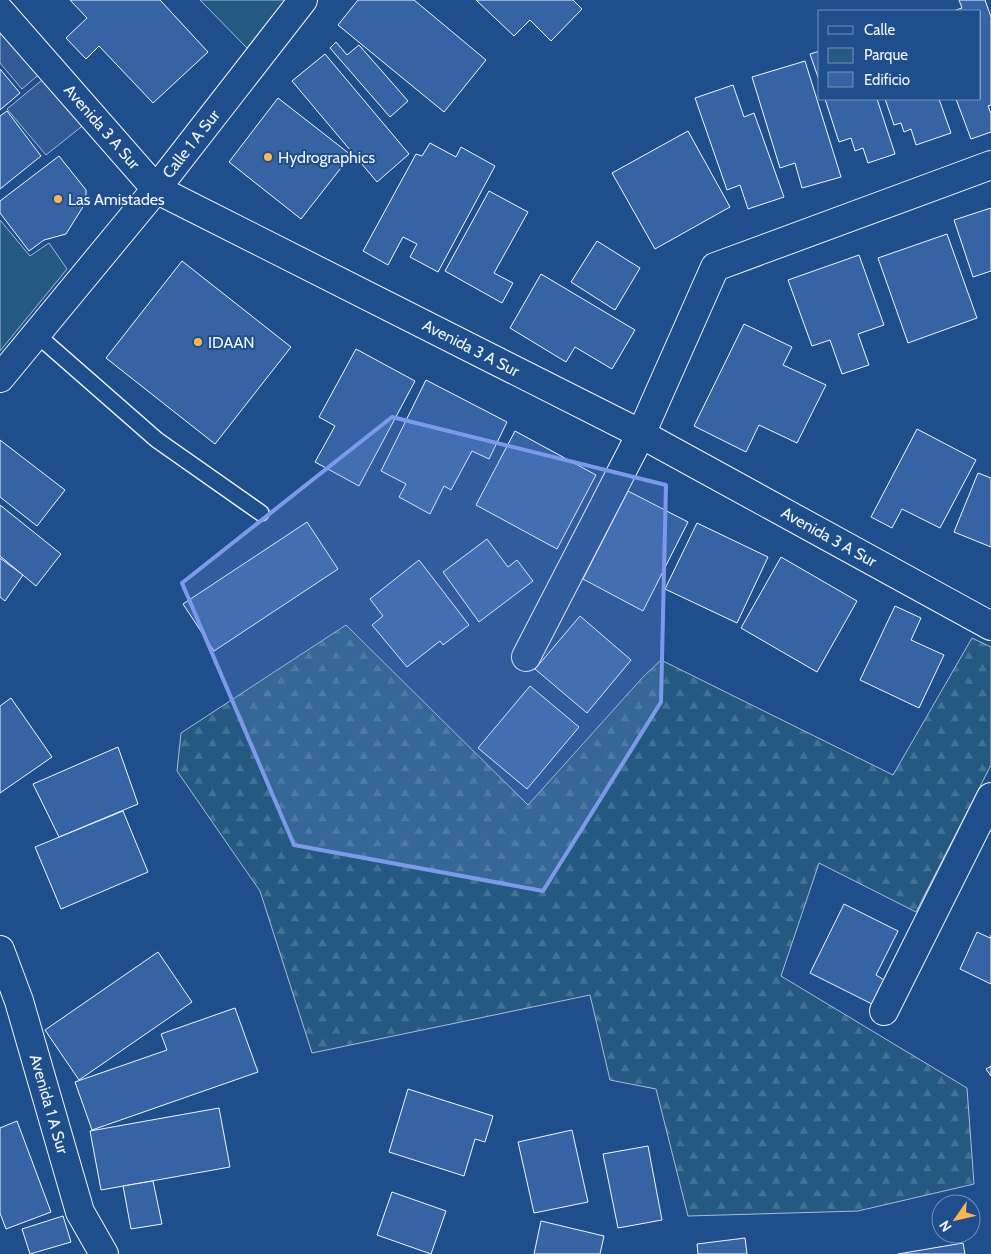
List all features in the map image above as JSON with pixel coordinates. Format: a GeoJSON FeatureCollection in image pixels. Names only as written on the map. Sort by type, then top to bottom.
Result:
{"type":"FeatureCollection","features":[{"type":"Feature","properties":{"kind":"street","name":"Calle 1 A Sur"},"geometry":{"type":"LineString","coordinates":[[0,378],[156,189],[303,0]]}},
{"type":"Feature","properties":{"kind":"street","name":"Avenida 3 A Sur"},"geometry":{"type":"LineString","coordinates":[[0,11],[156,189],[641,434],[991,626]]}},
{"type":"Feature","properties":{"kind":"street"},"geometry":{"type":"LineString","coordinates":[[526,656],[641,434],[715,267],[991,165]]}},
{"type":"Feature","properties":{"kind":"street"},"geometry":{"type":"LineString","coordinates":[[884,1011],[991,797]]}},
{"type":"Feature","properties":{"kind":"street","name":"Avenida 1 A Sur"},"geometry":{"type":"LineString","coordinates":[[0,950],[18,1000],[80,1212],[104,1254]]}},
{"type":"Feature","properties":{"kind":"lane"},"geometry":{"type":"LineString","coordinates":[[36,334],[157,440],[261,513]]}},
{"type":"Feature","properties":{"kind":"highlighted area"},"geometry":{"type":"Polygon","coordinates":[[[392,417],[666,485],[661,702],[543,891],[294,845],[182,583],[392,417]]]}},
{"type":"Feature","properties":{"kind":"green space"},"geometry":{"type":"Polygon","coordinates":[[[200,0],[285,0],[247,48],[200,0]]]}},
{"type":"Feature","properties":{"kind":"green space"},"geometry":{"type":"Polygon","coordinates":[[[0,220],[30,256],[49,243],[67,269],[0,351],[0,220]]]}},
{"type":"Feature","properties":{"kind":"green space"},"geometry":{"type":"Polygon","coordinates":[[[346,625],[528,805],[643,677],[661,660],[893,775],[972,638],[991,647],[991,765],[916,912],[819,863],[781,976],[967,1088],[974,1184],[858,1211],[688,1216],[656,1089],[610,1080],[590,995],[312,1053],[260,891],[177,771],[181,733],[346,625]]]}},
{"type":"Feature","properties":{"kind":"shaded area"},"geometry":{"type":"Polygon","coordinates":[[[0,19],[44,70],[22,89],[0,63],[0,19]]]}},
{"type":"Feature","properties":{"kind":"shaded area"},"geometry":{"type":"Polygon","coordinates":[[[47,76],[86,123],[46,155],[7,109],[47,76]]]}},
{"type":"Feature","properties":{"kind":"building"},"geometry":{"type":"Polygon","coordinates":[[[70,0],[160,0],[208,52],[153,103],[99,46],[86,59],[66,38],[87,18],[70,0]]]}},
{"type":"Feature","properties":{"kind":"building"},"geometry":{"type":"Polygon","coordinates":[[[358,0],[414,0],[486,60],[444,112],[338,25],[358,0]]]}},
{"type":"Feature","properties":{"kind":"building"},"geometry":{"type":"Polygon","coordinates":[[[476,0],[573,0],[582,9],[551,41],[530,20],[514,36],[476,0]]]}},
{"type":"Feature","properties":{"kind":"building"},"geometry":{"type":"Polygon","coordinates":[[[959,0],[985,0],[991,17],[991,105],[988,106],[991,114],[991,132],[971,139],[956,100],[981,100],[981,10],[956,10],[962,8],[959,0]]]}},
{"type":"Feature","properties":{"kind":"building"},"geometry":{"type":"Polygon","coordinates":[[[336,42],[347,55],[359,45],[408,101],[390,117],[330,48],[336,42]]]}},
{"type":"Feature","properties":{"kind":"building"},"geometry":{"type":"Polygon","coordinates":[[[818,52],[818,77],[810,54],[818,52]]]}},
{"type":"Feature","properties":{"kind":"building"},"geometry":{"type":"Polygon","coordinates":[[[325,54],[409,154],[377,182],[292,81],[325,54]]]}},
{"type":"Feature","properties":{"kind":"building"},"geometry":{"type":"Polygon","coordinates":[[[805,61],[841,177],[802,188],[795,163],[780,168],[752,77],[805,61]]]}},
{"type":"Feature","properties":{"kind":"building"},"geometry":{"type":"Polygon","coordinates":[[[0,69],[20,93],[0,110],[0,69]]]}},
{"type":"Feature","properties":{"kind":"building"},"geometry":{"type":"Polygon","coordinates":[[[733,85],[744,117],[754,113],[784,197],[748,209],[740,185],[727,190],[695,98],[733,85]]]}},
{"type":"Feature","properties":{"kind":"building"},"geometry":{"type":"Polygon","coordinates":[[[278,98],[351,155],[301,219],[229,162],[278,98]]]}},
{"type":"Feature","properties":{"kind":"building"},"geometry":{"type":"Polygon","coordinates":[[[825,100],[877,100],[895,154],[868,163],[863,148],[855,151],[851,138],[839,142],[825,100]]]}},
{"type":"Feature","properties":{"kind":"building"},"geometry":{"type":"Polygon","coordinates":[[[885,100],[939,100],[951,133],[916,145],[911,129],[904,132],[901,123],[894,125],[885,100]]]}},
{"type":"Feature","properties":{"kind":"building"},"geometry":{"type":"Polygon","coordinates":[[[7,111],[41,156],[0,189],[0,116],[7,111]]]}},
{"type":"Feature","properties":{"kind":"building"},"geometry":{"type":"Polygon","coordinates":[[[688,131],[730,207],[655,249],[612,173],[688,131]]]}},
{"type":"Feature","properties":{"kind":"building"},"geometry":{"type":"Polygon","coordinates":[[[430,143],[456,157],[461,147],[495,166],[438,272],[410,257],[417,244],[403,237],[388,265],[363,251],[416,154],[422,156],[430,143]]]}},
{"type":"Feature","properties":{"kind":"building"},"geometry":{"type":"Polygon","coordinates":[[[59,156],[86,190],[86,202],[66,234],[44,240],[29,251],[0,213],[0,201],[59,156]]]}},
{"type":"Feature","properties":{"kind":"building"},"geometry":{"type":"Polygon","coordinates":[[[489,191],[528,212],[494,273],[513,283],[502,303],[445,271],[489,191]]]}},
{"type":"Feature","properties":{"kind":"building"},"geometry":{"type":"Polygon","coordinates":[[[991,208],[991,271],[973,277],[954,220],[991,208]]]}},
{"type":"Feature","properties":{"kind":"building"},"geometry":{"type":"Polygon","coordinates":[[[947,234],[977,318],[908,343],[878,258],[947,234]]]}},
{"type":"Feature","properties":{"kind":"building"},"geometry":{"type":"Polygon","coordinates":[[[597,241],[640,268],[615,310],[571,282],[597,241]]]}},
{"type":"Feature","properties":{"kind":"building"},"geometry":{"type":"Polygon","coordinates":[[[859,255],[884,325],[858,334],[869,365],[842,374],[830,340],[812,346],[788,280],[859,255]]]}},
{"type":"Feature","properties":{"kind":"building"},"geometry":{"type":"Polygon","coordinates":[[[182,261],[291,347],[215,444],[106,358],[182,261]]]}},
{"type":"Feature","properties":{"kind":"building"},"geometry":{"type":"Polygon","coordinates":[[[541,274],[635,330],[612,369],[575,347],[566,362],[510,328],[541,274]]]}},
{"type":"Feature","properties":{"kind":"building"},"geometry":{"type":"Polygon","coordinates":[[[744,324],[792,347],[783,365],[826,385],[797,443],[759,425],[746,452],[694,426],[744,324]]]}},
{"type":"Feature","properties":{"kind":"building"},"geometry":{"type":"Polygon","coordinates":[[[356,349],[415,381],[359,486],[315,462],[335,426],[319,417],[356,349]]]}},
{"type":"Feature","properties":{"kind":"building"},"geometry":{"type":"Polygon","coordinates":[[[426,380],[507,422],[489,459],[472,451],[451,490],[444,486],[430,514],[399,497],[406,484],[381,471],[426,380]]]}},
{"type":"Feature","properties":{"kind":"building"},"geometry":{"type":"Polygon","coordinates":[[[917,429],[976,460],[940,528],[902,509],[892,528],[871,517],[917,429]]]}},
{"type":"Feature","properties":{"kind":"building"},"geometry":{"type":"Polygon","coordinates":[[[515,431],[596,475],[557,549],[476,505],[515,431]]]}},
{"type":"Feature","properties":{"kind":"building"},"geometry":{"type":"Polygon","coordinates":[[[0,440],[65,490],[37,526],[0,497],[0,440]]]}},
{"type":"Feature","properties":{"kind":"building"},"geometry":{"type":"Polygon","coordinates":[[[978,473],[991,478],[991,547],[954,532],[978,473]]]}},
{"type":"Feature","properties":{"kind":"building"},"geometry":{"type":"Polygon","coordinates":[[[628,491],[688,522],[643,611],[583,579],[628,491]]]}},
{"type":"Feature","properties":{"kind":"building"},"geometry":{"type":"Polygon","coordinates":[[[0,505],[61,554],[36,586],[0,556],[0,505]]]}},
{"type":"Feature","properties":{"kind":"building"},"geometry":{"type":"Polygon","coordinates":[[[307,522],[338,569],[214,651],[183,604],[307,522]]]}},
{"type":"Feature","properties":{"kind":"building"},"geometry":{"type":"Polygon","coordinates":[[[697,523],[768,557],[737,623],[665,589],[697,523]]]}},
{"type":"Feature","properties":{"kind":"building"},"geometry":{"type":"Polygon","coordinates":[[[487,539],[508,567],[517,560],[533,581],[479,622],[443,572],[487,539]]]}},
{"type":"Feature","properties":{"kind":"building"},"geometry":{"type":"Polygon","coordinates":[[[781,557],[857,601],[817,672],[741,628],[781,557]]]}},
{"type":"Feature","properties":{"kind":"building"},"geometry":{"type":"Polygon","coordinates":[[[0,558],[23,575],[5,601],[0,597],[0,558]]]}},
{"type":"Feature","properties":{"kind":"building"},"geometry":{"type":"Polygon","coordinates":[[[419,560],[469,625],[443,645],[440,641],[407,667],[372,625],[383,616],[370,599],[419,560]]]}},
{"type":"Feature","properties":{"kind":"building"},"geometry":{"type":"Polygon","coordinates":[[[895,606],[921,618],[911,640],[944,655],[919,708],[860,680],[895,606]]]}},
{"type":"Feature","properties":{"kind":"building"},"geometry":{"type":"Polygon","coordinates":[[[580,616],[631,660],[587,713],[535,669],[580,616]]]}},
{"type":"Feature","properties":{"kind":"building"},"geometry":{"type":"Polygon","coordinates":[[[530,686],[579,727],[527,789],[478,748],[530,686]]]}},
{"type":"Feature","properties":{"kind":"building"},"geometry":{"type":"Polygon","coordinates":[[[11,698],[52,757],[0,793],[0,706],[11,698]]]}},
{"type":"Feature","properties":{"kind":"building"},"geometry":{"type":"Polygon","coordinates":[[[118,747],[138,804],[59,837],[33,784],[118,747]]]}},
{"type":"Feature","properties":{"kind":"building"},"geometry":{"type":"Polygon","coordinates":[[[123,811],[148,872],[61,909],[35,847],[123,811]]]}},
{"type":"Feature","properties":{"kind":"building"},"geometry":{"type":"Polygon","coordinates":[[[844,904],[898,931],[876,975],[886,981],[874,1005],[810,973],[844,904]]]}},
{"type":"Feature","properties":{"kind":"building"},"geometry":{"type":"Polygon","coordinates":[[[977,932],[990,938],[991,935],[991,984],[960,969],[977,932]]]}},
{"type":"Feature","properties":{"kind":"building"},"geometry":{"type":"Polygon","coordinates":[[[158,952],[192,1002],[79,1080],[45,1030],[158,952]]]}},
{"type":"Feature","properties":{"kind":"building"},"geometry":{"type":"Polygon","coordinates":[[[235,1008],[258,1072],[92,1130],[75,1082],[167,1050],[161,1034],[235,1008]]]}},
{"type":"Feature","properties":{"kind":"building"},"geometry":{"type":"Polygon","coordinates":[[[991,1066],[991,1076],[986,1069],[991,1066]]]}},
{"type":"Feature","properties":{"kind":"building"},"geometry":{"type":"Polygon","coordinates":[[[408,1089],[493,1116],[485,1142],[475,1139],[464,1176],[389,1152],[408,1089]]]}},
{"type":"Feature","properties":{"kind":"building"},"geometry":{"type":"Polygon","coordinates":[[[219,1108],[230,1167],[101,1190],[90,1131],[219,1108]]]}},
{"type":"Feature","properties":{"kind":"building"},"geometry":{"type":"Polygon","coordinates":[[[17,1121],[51,1212],[6,1229],[0,1213],[0,1128],[17,1121]]]}},
{"type":"Feature","properties":{"kind":"building"},"geometry":{"type":"Polygon","coordinates":[[[572,1130],[588,1202],[534,1213],[518,1142],[572,1130]]]}},
{"type":"Feature","properties":{"kind":"building"},"geometry":{"type":"Polygon","coordinates":[[[648,1146],[662,1220],[618,1228],[603,1154],[648,1146]]]}},
{"type":"Feature","properties":{"kind":"building"},"geometry":{"type":"Polygon","coordinates":[[[153,1181],[162,1224],[131,1229],[123,1186],[153,1181]]]}},
{"type":"Feature","properties":{"kind":"building"},"geometry":{"type":"Polygon","coordinates":[[[392,1192],[446,1211],[431,1254],[377,1235],[392,1192]]]}},
{"type":"Feature","properties":{"kind":"building"},"geometry":{"type":"Polygon","coordinates":[[[63,1216],[71,1242],[30,1254],[22,1229],[63,1216]]]}},
{"type":"Feature","properties":{"kind":"building"},"geometry":{"type":"Polygon","coordinates":[[[541,1221],[604,1236],[600,1254],[534,1254],[541,1221]]]}},
{"type":"Feature","properties":{"kind":"building"},"geometry":{"type":"Polygon","coordinates":[[[745,1238],[747,1254],[698,1254],[697,1244],[745,1238]]]}},
{"type":"Feature","properties":{"kind":"building"},"geometry":{"type":"Polygon","coordinates":[[[963,1244],[965,1254],[898,1254],[963,1244]]]}},
{"type":"Feature","properties":{"kind":"place","name":"Hydrographics"},"geometry":{"type":"Point","coordinates":[268,157]}},
{"type":"Feature","properties":{"kind":"place","name":"Las Amistades"},"geometry":{"type":"Point","coordinates":[58,199]}},
{"type":"Feature","properties":{"kind":"place","name":"IDAAN"},"geometry":{"type":"Point","coordinates":[198,342]}}]}
